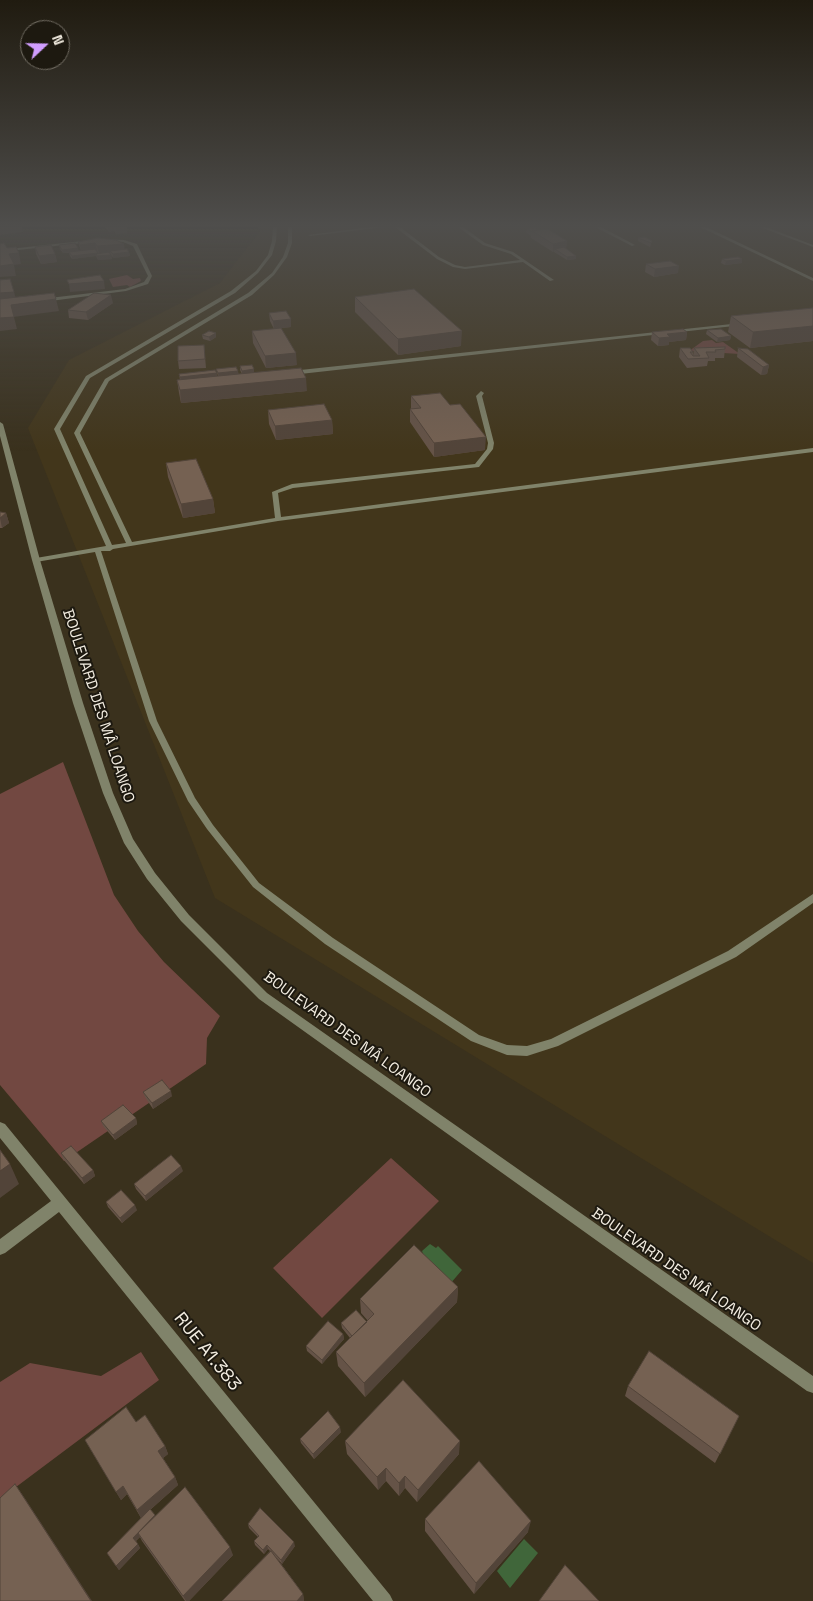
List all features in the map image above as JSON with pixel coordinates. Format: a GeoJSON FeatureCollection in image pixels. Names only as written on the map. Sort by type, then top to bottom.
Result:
{"type":"FeatureCollection","features":[{"type":"Feature","properties":{"kind":"street","name":"BOULEVARD DES MÂ LOANGO"},"geometry":{"type":"LineString","coordinates":[[0,424],[36,560],[78,703],[108,793],[128,840],[151,876],[185,918],[263,996],[813,1385]]}},
{"type":"Feature","properties":{"kind":"street","name":"RUE A1.383"},"geometry":{"type":"LineString","coordinates":[[0,1128],[384,1601]]}},
{"type":"Feature","properties":{"kind":"street"},"geometry":{"type":"LineString","coordinates":[[0,1248],[60,1203]]}},
{"type":"Feature","properties":{"kind":"lane"},"geometry":{"type":"LineString","coordinates":[[110,549],[57,429],[88,377],[216,302]]}},
{"type":"Feature","properties":{"kind":"lane"},"geometry":{"type":"LineString","coordinates":[[130,545],[77,433],[107,380],[237,302]]}},
{"type":"Feature","properties":{"kind":"lane"},"geometry":{"type":"LineString","coordinates":[[281,374],[744,324]]}},
{"type":"Feature","properties":{"kind":"lane"},"geometry":{"type":"LineString","coordinates":[[278,519],[275,492],[292,486],[477,466],[490,449],[491,442],[479,396],[481,393]]}},
{"type":"Feature","properties":{"kind":"lane"},"geometry":{"type":"LineString","coordinates":[[36,560],[110,549],[278,519],[813,450]]}},
{"type":"Feature","properties":{"kind":"lane"},"geometry":{"type":"LineString","coordinates":[[98,551],[154,720],[191,799],[210,827],[256,885],[329,941],[475,1038],[507,1050],[527,1051],[554,1042],[732,954],[813,898]]}},
{"type":"Feature","properties":{"kind":"shaded area"},"geometry":{"type":"Polygon","coordinates":[[[183,302],[813,302],[813,1263],[215,898],[28,428],[69,360],[183,302]]]}},
{"type":"Feature","properties":{"kind":"shaded area"},"geometry":{"type":"Polygon","coordinates":[[[712,340],[716,343],[723,342],[740,354],[689,351],[703,341],[712,340]]]}},
{"type":"Feature","properties":{"kind":"shaded area"},"geometry":{"type":"Polygon","coordinates":[[[63,762],[114,895],[138,931],[164,962],[220,1016],[207,1038],[206,1064],[64,1161],[0,1085],[0,794],[63,762]]]}},
{"type":"Feature","properties":{"kind":"shaded area"},"geometry":{"type":"Polygon","coordinates":[[[391,1158],[439,1201],[322,1318],[273,1268],[391,1158]]]}},
{"type":"Feature","properties":{"kind":"shaded area"},"geometry":{"type":"Polygon","coordinates":[[[430,1244],[436,1248],[438,1246],[462,1270],[450,1284],[426,1261],[422,1251],[430,1244]]]}},
{"type":"Feature","properties":{"kind":"shaded area"},"geometry":{"type":"Polygon","coordinates":[[[141,1352],[159,1380],[0,1499],[0,1382],[30,1363],[101,1376],[141,1352]]]}},
{"type":"Feature","properties":{"kind":"shaded area"},"geometry":{"type":"Polygon","coordinates":[[[524,1539],[538,1553],[510,1588],[497,1571],[524,1539]]]}},
{"type":"Feature","properties":{"kind":"building"},"geometry":{"type":"Polygon","coordinates":[[[0,302],[36,302],[11,305],[14,317],[0,318],[0,302]]]}},
{"type":"Feature","properties":{"kind":"building"},"geometry":{"type":"Polygon","coordinates":[[[81,302],[101,302],[86,312],[68,310],[81,302]]]}},
{"type":"Feature","properties":{"kind":"building"},"geometry":{"type":"Polygon","coordinates":[[[360,302],[429,302],[462,331],[398,339],[360,302]]]}},
{"type":"Feature","properties":{"kind":"building"},"geometry":{"type":"Polygon","coordinates":[[[813,308],[813,326],[753,332],[731,316],[813,308]]]}},
{"type":"Feature","properties":{"kind":"building"},"geometry":{"type":"Polygon","coordinates":[[[286,311],[291,319],[273,321],[269,313],[286,311]]]}},
{"type":"Feature","properties":{"kind":"building"},"geometry":{"type":"Polygon","coordinates":[[[281,328],[296,353],[265,356],[252,331],[281,328]]]}},
{"type":"Feature","properties":{"kind":"building"},"geometry":{"type":"Polygon","coordinates":[[[683,329],[687,332],[667,334],[670,337],[659,338],[652,332],[683,329]]]}},
{"type":"Feature","properties":{"kind":"building"},"geometry":{"type":"Polygon","coordinates":[[[721,329],[731,336],[718,338],[707,330],[721,329]]]}},
{"type":"Feature","properties":{"kind":"building"},"geometry":{"type":"Polygon","coordinates":[[[209,331],[216,333],[209,337],[202,335],[209,331]]]}},
{"type":"Feature","properties":{"kind":"building"},"geometry":{"type":"Polygon","coordinates":[[[204,345],[205,359],[178,361],[178,346],[204,345]]]}},
{"type":"Feature","properties":{"kind":"building"},"geometry":{"type":"Polygon","coordinates":[[[725,347],[725,349],[715,350],[716,352],[706,352],[709,358],[688,359],[680,348],[690,348],[693,356],[700,356],[694,348],[725,347]]]}},
{"type":"Feature","properties":{"kind":"building"},"geometry":{"type":"Polygon","coordinates":[[[738,348],[748,349],[769,365],[763,367],[738,348]]]}},
{"type":"Feature","properties":{"kind":"building"},"geometry":{"type":"Polygon","coordinates":[[[252,365],[254,369],[242,371],[240,366],[252,365]]]}},
{"type":"Feature","properties":{"kind":"building"},"geometry":{"type":"Polygon","coordinates":[[[236,367],[238,371],[218,373],[216,369],[236,367]]]}},
{"type":"Feature","properties":{"kind":"building"},"geometry":{"type":"Polygon","coordinates":[[[301,368],[306,378],[180,390],[177,380],[301,368]]]}},
{"type":"Feature","properties":{"kind":"building"},"geometry":{"type":"Polygon","coordinates":[[[215,370],[217,373],[180,377],[179,374],[215,370]]]}},
{"type":"Feature","properties":{"kind":"building"},"geometry":{"type":"Polygon","coordinates":[[[440,393],[450,405],[460,404],[486,437],[434,443],[410,409],[421,408],[411,396],[440,393]]]}},
{"type":"Feature","properties":{"kind":"building"},"geometry":{"type":"Polygon","coordinates":[[[324,404],[332,420],[275,426],[268,410],[324,404]]]}},
{"type":"Feature","properties":{"kind":"building"},"geometry":{"type":"Polygon","coordinates":[[[196,459],[213,499],[181,504],[166,463],[196,459]]]}},
{"type":"Feature","properties":{"kind":"building"},"geometry":{"type":"Polygon","coordinates":[[[0,512],[6,513],[0,518],[0,512]]]}},
{"type":"Feature","properties":{"kind":"building"},"geometry":{"type":"Polygon","coordinates":[[[162,1080],[171,1091],[152,1103],[143,1092],[162,1080]]]}},
{"type":"Feature","properties":{"kind":"building"},"geometry":{"type":"Polygon","coordinates":[[[123,1105],[136,1118],[113,1135],[101,1121],[123,1105]]]}},
{"type":"Feature","properties":{"kind":"building"},"geometry":{"type":"Polygon","coordinates":[[[71,1146],[93,1170],[82,1178],[61,1153],[71,1146]]]}},
{"type":"Feature","properties":{"kind":"building"},"geometry":{"type":"Polygon","coordinates":[[[0,1150],[10,1164],[0,1171],[0,1150]]]}},
{"type":"Feature","properties":{"kind":"building"},"geometry":{"type":"Polygon","coordinates":[[[171,1155],[181,1166],[145,1196],[134,1184],[171,1155]]]}},
{"type":"Feature","properties":{"kind":"building"},"geometry":{"type":"Polygon","coordinates":[[[121,1190],[135,1205],[120,1218],[106,1202],[121,1190]]]}},
{"type":"Feature","properties":{"kind":"building"},"geometry":{"type":"Polygon","coordinates":[[[414,1245],[458,1287],[364,1383],[336,1352],[374,1314],[360,1299],[414,1245]]]}},
{"type":"Feature","properties":{"kind":"building"},"geometry":{"type":"Polygon","coordinates":[[[356,1310],[367,1322],[352,1336],[341,1323],[356,1310]]]}},
{"type":"Feature","properties":{"kind":"building"},"geometry":{"type":"Polygon","coordinates":[[[328,1321],[343,1334],[322,1360],[306,1346],[328,1321]]]}},
{"type":"Feature","properties":{"kind":"building"},"geometry":{"type":"Polygon","coordinates":[[[649,1351],[739,1416],[720,1454],[628,1386],[649,1351]]]}},
{"type":"Feature","properties":{"kind":"building"},"geometry":{"type":"Polygon","coordinates":[[[403,1380],[460,1441],[418,1490],[405,1476],[399,1483],[386,1468],[377,1477],[345,1441],[403,1380]]]}},
{"type":"Feature","properties":{"kind":"building"},"geometry":{"type":"Polygon","coordinates":[[[126,1407],[136,1422],[145,1415],[165,1446],[158,1451],[175,1477],[137,1510],[123,1486],[116,1492],[85,1440],[126,1407]]]}},
{"type":"Feature","properties":{"kind":"building"},"geometry":{"type":"Polygon","coordinates":[[[328,1411],[340,1427],[313,1454],[300,1439],[328,1411]]]}},
{"type":"Feature","properties":{"kind":"building"},"geometry":{"type":"Polygon","coordinates":[[[479,1461],[531,1521],[476,1583],[425,1519],[479,1461]]]}},
{"type":"Feature","properties":{"kind":"building"},"geometry":{"type":"Polygon","coordinates":[[[15,1484],[91,1601],[0,1601],[0,1498],[15,1484]]]}},
{"type":"Feature","properties":{"kind":"building"},"geometry":{"type":"Polygon","coordinates":[[[185,1487],[230,1547],[183,1596],[138,1533],[185,1487]]]}},
{"type":"Feature","properties":{"kind":"building"},"geometry":{"type":"Polygon","coordinates":[[[260,1508],[294,1542],[281,1560],[267,1545],[263,1550],[254,1541],[259,1536],[248,1524],[260,1508]]]}},
{"type":"Feature","properties":{"kind":"building"},"geometry":{"type":"Polygon","coordinates":[[[150,1509],[155,1515],[133,1538],[138,1544],[116,1566],[107,1553],[150,1509]]]}},
{"type":"Feature","properties":{"kind":"building"},"geometry":{"type":"Polygon","coordinates":[[[271,1551],[303,1594],[297,1601],[222,1601],[271,1551]]]}},
{"type":"Feature","properties":{"kind":"building"},"geometry":{"type":"Polygon","coordinates":[[[565,1565],[599,1601],[539,1601],[565,1565]]]}}]}
